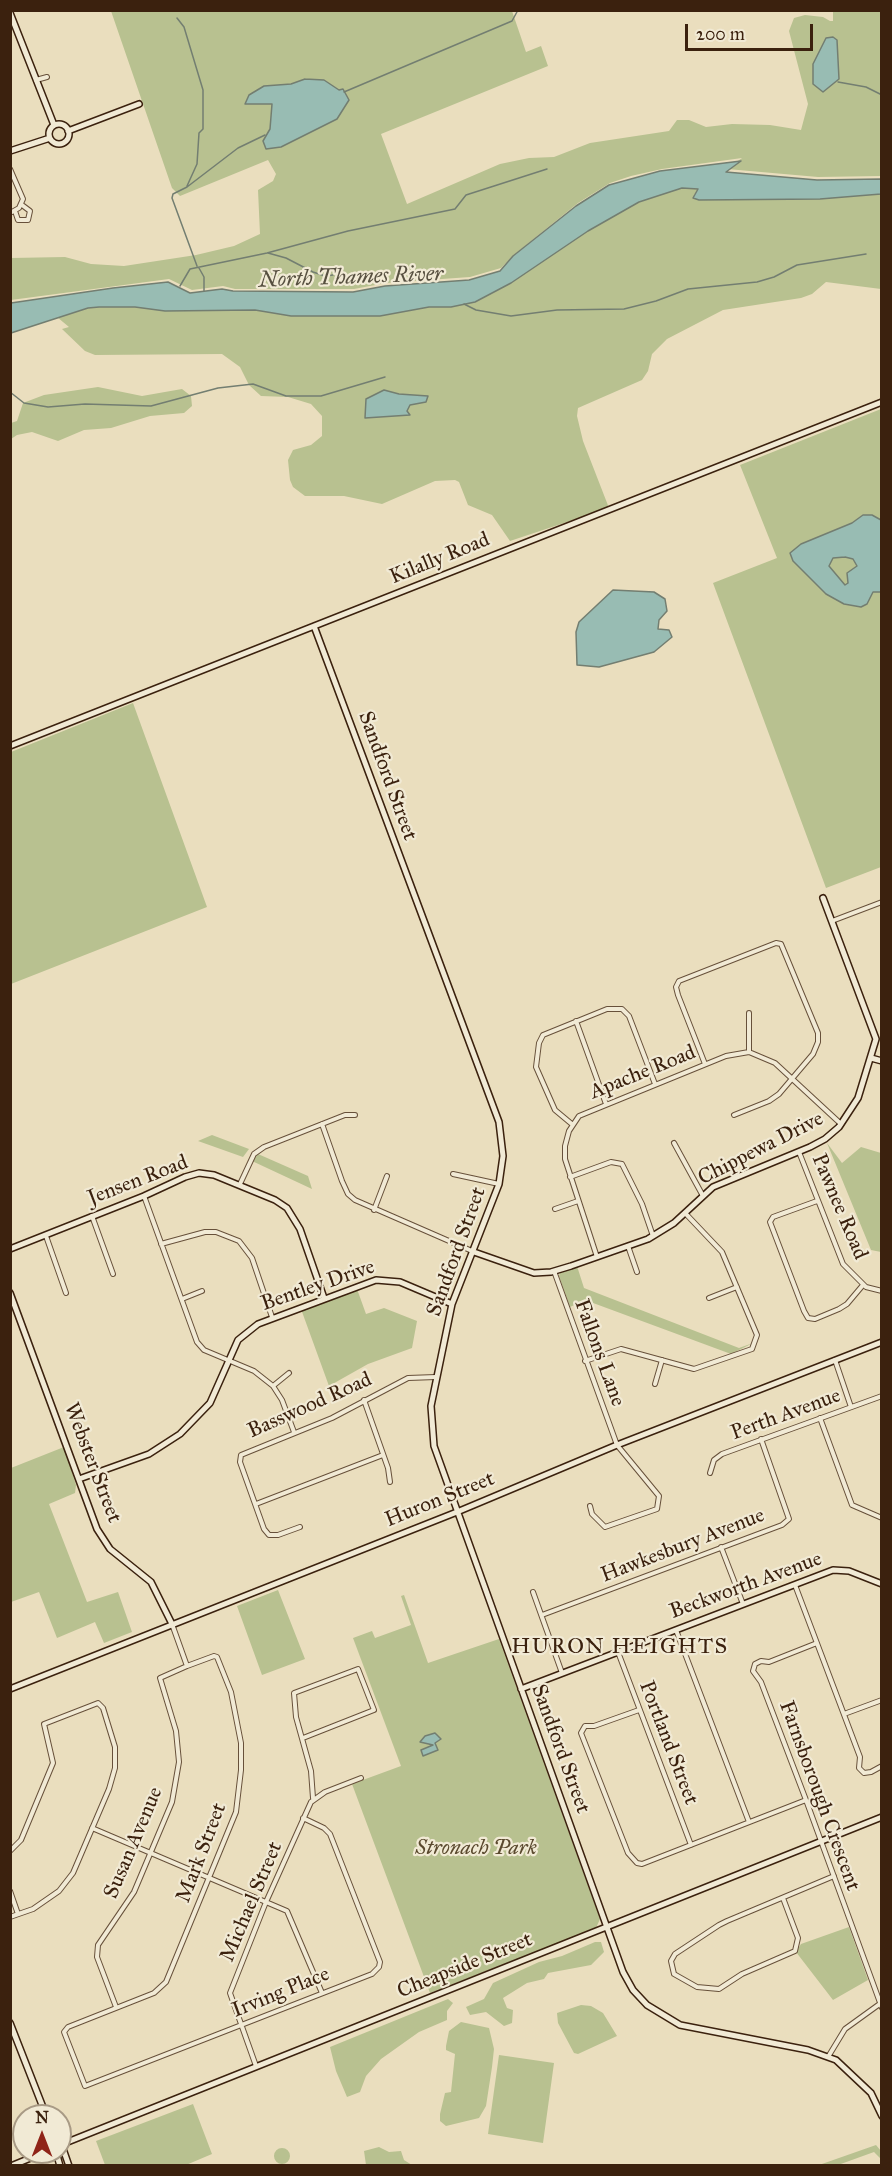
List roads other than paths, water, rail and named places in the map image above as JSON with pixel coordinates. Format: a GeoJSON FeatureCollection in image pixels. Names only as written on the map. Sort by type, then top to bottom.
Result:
{"type":"FeatureCollection","features":[{"type":"Feature","properties":{"kind":"street"},"geometry":{"type":"LineString","coordinates":[[10,12],[14,30],[54,125]]}},
{"type":"Feature","properties":{"kind":"street"},"geometry":{"type":"LineString","coordinates":[[36,80],[47,77]]}},
{"type":"Feature","properties":{"kind":"street"},"geometry":{"type":"LineString","coordinates":[[68,131],[139,104]]}},
{"type":"Feature","properties":{"kind":"street"},"geometry":{"type":"LineString","coordinates":[[54,125],[62,125],[68,131]]}},
{"type":"Feature","properties":{"kind":"street"},"geometry":{"type":"LineString","coordinates":[[54,125],[50,130],[50,138],[56,144],[62,144],[67,140],[68,131]]}},
{"type":"Feature","properties":{"kind":"street"},"geometry":{"type":"LineString","coordinates":[[10,151],[50,138]]}},
{"type":"Feature","properties":{"kind":"street"},"geometry":{"type":"LineString","coordinates":[[10,169],[23,200],[22,205],[13,212],[20,221],[29,219],[30,211],[22,205]]}},
{"type":"Feature","properties":{"kind":"street","name":"Kilally Road"},"geometry":{"type":"LineString","coordinates":[[10,746],[882,402]]}},
{"type":"Feature","properties":{"kind":"street","name":"Sandford Street"},"geometry":{"type":"LineString","coordinates":[[314,626],[499,1122],[503,1156],[499,1184],[452,1304],[431,1406],[434,1446],[607,1928],[633,1990],[658,2014],[680,2025],[808,2050],[828,2057],[860,2080],[871,2093],[882,2116]]}},
{"type":"Feature","properties":{"kind":"street","name":"Chippewa Drive"},"geometry":{"type":"LineString","coordinates":[[474,1252],[534,1273],[554,1271],[597,1257],[653,1236],[728,1179],[799,1152],[825,1139],[842,1124],[858,1098],[876,1039],[872,1022],[823,898]]}},
{"type":"Feature","properties":{"kind":"street"},"geometry":{"type":"LineString","coordinates":[[832,921],[882,902]]}},
{"type":"Feature","properties":{"kind":"street"},"geometry":{"type":"LineString","coordinates":[[705,1064],[678,995],[676,987],[679,981],[776,943],[781,944],[818,1033],[813,1054],[769,1101],[734,1115]]}},
{"type":"Feature","properties":{"kind":"street"},"geometry":{"type":"LineString","coordinates":[[573,1125],[555,1110],[536,1062],[543,1035],[607,1009],[622,1009],[629,1016],[655,1084]]}},
{"type":"Feature","properties":{"kind":"street"},"geometry":{"type":"LineString","coordinates":[[748,1012],[748,1052],[776,1063],[842,1124]]}},
{"type":"Feature","properties":{"kind":"street"},"geometry":{"type":"LineString","coordinates":[[576,1021],[606,1104]]}},
{"type":"Feature","properties":{"kind":"street","name":"Apache Road"},"geometry":{"type":"LineString","coordinates":[[597,1257],[565,1160],[565,1146],[579,1116],[726,1056],[748,1052]]}},
{"type":"Feature","properties":{"kind":"street"},"geometry":{"type":"LineString","coordinates":[[872,1058],[882,1061]]}},
{"type":"Feature","properties":{"kind":"street"},"geometry":{"type":"LineString","coordinates":[[240,1185],[254,1154],[264,1147],[345,1115],[355,1115]]}},
{"type":"Feature","properties":{"kind":"street"},"geometry":{"type":"LineString","coordinates":[[322,1124],[348,1194],[375,1210],[474,1252]]}},
{"type":"Feature","properties":{"kind":"street"},"geometry":{"type":"LineString","coordinates":[[674,1143],[703,1196]]}},
{"type":"Feature","properties":{"kind":"street","name":"Pawnee Road"},"geometry":{"type":"LineString","coordinates":[[799,1152],[843,1264],[863,1285],[882,1291]]}},
{"type":"Feature","properties":{"kind":"street"},"geometry":{"type":"LineString","coordinates":[[570,1177],[611,1162],[622,1164],[642,1204],[653,1236]]}},
{"type":"Feature","properties":{"kind":"street","name":"Jensen Road"},"geometry":{"type":"LineString","coordinates":[[10,1249],[144,1196],[184,1177],[199,1173],[214,1175],[275,1200],[294,1217],[324,1298]]}},
{"type":"Feature","properties":{"kind":"street"},"geometry":{"type":"LineString","coordinates":[[453,1174],[499,1184]]}},
{"type":"Feature","properties":{"kind":"street"},"geometry":{"type":"LineString","coordinates":[[375,1210],[387,1176]]}},
{"type":"Feature","properties":{"kind":"street"},"geometry":{"type":"LineString","coordinates":[[144,1196],[197,1342],[204,1350],[254,1371],[273,1386],[294,1432]]}},
{"type":"Feature","properties":{"kind":"street"},"geometry":{"type":"LineString","coordinates":[[555,1209],[578,1201]]}},
{"type":"Feature","properties":{"kind":"street"},"geometry":{"type":"LineString","coordinates":[[817,1201],[773,1217],[770,1222],[804,1311],[808,1318],[815,1319],[839,1309],[847,1304],[863,1285]]}},
{"type":"Feature","properties":{"kind":"street"},"geometry":{"type":"LineString","coordinates":[[585,1361],[621,1349],[694,1369],[752,1349],[757,1335],[722,1252],[685,1213]]}},
{"type":"Feature","properties":{"kind":"street"},"geometry":{"type":"LineString","coordinates":[[92,1216],[113,1274]]}},
{"type":"Feature","properties":{"kind":"street"},"geometry":{"type":"LineString","coordinates":[[161,1244],[205,1232],[216,1232],[239,1241],[252,1258],[272,1317]]}},
{"type":"Feature","properties":{"kind":"street"},"geometry":{"type":"LineString","coordinates":[[46,1236],[66,1293]]}},
{"type":"Feature","properties":{"kind":"street"},"geometry":{"type":"LineString","coordinates":[[628,1246],[637,1272]]}},
{"type":"Feature","properties":{"kind":"street","name":"Fallons Lane"},"geometry":{"type":"LineString","coordinates":[[554,1271],[617,1445]]}},
{"type":"Feature","properties":{"kind":"street","name":"Bentley Drive"},"geometry":{"type":"LineString","coordinates":[[79,1479],[149,1454],[169,1443],[210,1403],[228,1361],[244,1333],[272,1317],[376,1280],[388,1279],[452,1304]]}},
{"type":"Feature","properties":{"kind":"street"},"geometry":{"type":"LineString","coordinates":[[709,1298],[737,1287]]}},
{"type":"Feature","properties":{"kind":"street"},"geometry":{"type":"LineString","coordinates":[[182,1299],[202,1291]]}},
{"type":"Feature","properties":{"kind":"street","name":"Webster Street"},"geometry":{"type":"LineString","coordinates":[[10,1293],[97,1529],[110,1550],[151,1582],[172,1624]]}},
{"type":"Feature","properties":{"kind":"street","name":"Huron Street"},"geometry":{"type":"LineString","coordinates":[[10,1689],[457,1512],[617,1445],[882,1342]]}},
{"type":"Feature","properties":{"kind":"street"},"geometry":{"type":"LineString","coordinates":[[655,1384],[662,1360]]}},
{"type":"Feature","properties":{"kind":"street"},"geometry":{"type":"LineString","coordinates":[[835,1360],[851,1407]]}},
{"type":"Feature","properties":{"kind":"street"},"geometry":{"type":"LineString","coordinates":[[273,1386],[289,1373]]}},
{"type":"Feature","properties":{"kind":"street","name":"Basswood Road"},"geometry":{"type":"LineString","coordinates":[[300,1527],[278,1536],[269,1535],[264,1529],[240,1462],[241,1455],[332,1418],[408,1378],[436,1377]]}},
{"type":"Feature","properties":{"kind":"street","name":"Perth Avenue"},"geometry":{"type":"LineString","coordinates":[[710,1473],[714,1460],[722,1454],[882,1396]]}},
{"type":"Feature","properties":{"kind":"street"},"geometry":{"type":"LineString","coordinates":[[364,1400],[390,1482]]}},
{"type":"Feature","properties":{"kind":"street"},"geometry":{"type":"LineString","coordinates":[[820,1418],[852,1505],[882,1518]]}},
{"type":"Feature","properties":{"kind":"street","name":"Hawkesbury Avenue"},"geometry":{"type":"LineString","coordinates":[[542,1615],[782,1525],[789,1520],[761,1439]]}},
{"type":"Feature","properties":{"kind":"street"},"geometry":{"type":"LineString","coordinates":[[590,1506],[592,1514],[605,1527],[657,1509],[659,1496],[657,1491],[617,1445]]}},
{"type":"Feature","properties":{"kind":"street"},"geometry":{"type":"LineString","coordinates":[[256,1503],[383,1455]]}},
{"type":"Feature","properties":{"kind":"street"},"geometry":{"type":"LineString","coordinates":[[721,1547],[743,1604]]}},
{"type":"Feature","properties":{"kind":"street","name":"Beckworth Avenue"},"geometry":{"type":"LineString","coordinates":[[521,1689],[795,1584],[840,1570],[882,1584]]}},
{"type":"Feature","properties":{"kind":"street"},"geometry":{"type":"LineString","coordinates":[[795,1584],[860,1757],[859,1768],[864,1773],[882,1766]]}},
{"type":"Feature","properties":{"kind":"street"},"geometry":{"type":"LineString","coordinates":[[533,1592],[562,1673]]}},
{"type":"Feature","properties":{"kind":"street"},"geometry":{"type":"LineString","coordinates":[[172,1624],[187,1666]]}},
{"type":"Feature","properties":{"kind":"street"},"geometry":{"type":"LineString","coordinates":[[676,1630],[749,1822]]}},
{"type":"Feature","properties":{"kind":"street","name":"Farnsborough Crescent"},"geometry":{"type":"LineString","coordinates":[[818,1643],[769,1662],[761,1661],[755,1664],[753,1671],[761,1682],[881,2005]]}},
{"type":"Feature","properties":{"kind":"street","name":"Portland Street"},"geometry":{"type":"LineString","coordinates":[[618,1652],[691,1845]]}},
{"type":"Feature","properties":{"kind":"street","name":"Mark Street"},"geometry":{"type":"LineString","coordinates":[[64,2032],[68,2027],[154,1993],[166,1982],[236,1812],[242,1770],[237,1716],[217,1657],[214,1656],[187,1666]]}},
{"type":"Feature","properties":{"kind":"street","name":"Susan Avenue"},"geometry":{"type":"LineString","coordinates":[[116,2007],[97,1957],[98,1945],[134,1892],[172,1802],[179,1762],[176,1731],[160,1678],[187,1666]]}},
{"type":"Feature","properties":{"kind":"street"},"geometry":{"type":"LineString","coordinates":[[303,1738],[374,1710],[358,1669],[294,1693],[296,1717],[311,1771],[313,1799],[361,1778]]}},
{"type":"Feature","properties":{"kind":"street"},"geometry":{"type":"LineString","coordinates":[[844,1714],[882,1700]]}},
{"type":"Feature","properties":{"kind":"street"},"geometry":{"type":"LineString","coordinates":[[10,1851],[21,1840],[53,1763],[44,1724],[98,1703],[109,1724],[115,1747],[116,1768],[92,1828],[73,1873],[59,1892],[33,1909],[10,1917]]}},
{"type":"Feature","properties":{"kind":"street"},"geometry":{"type":"LineString","coordinates":[[639,1710],[594,1726],[585,1726],[581,1733],[629,1858],[642,1864],[806,1800]]}},
{"type":"Feature","properties":{"kind":"street","name":"Michael Street"},"geometry":{"type":"LineString","coordinates":[[256,2067],[230,1993],[266,1902],[313,1799]]}},
{"type":"Feature","properties":{"kind":"street","name":"Cheapside Street"},"geometry":{"type":"LineString","coordinates":[[72,2139],[882,1817]]}},
{"type":"Feature","properties":{"kind":"street","name":"Irving Place"},"geometry":{"type":"LineString","coordinates":[[64,2032],[85,2086],[372,1974],[379,1967],[380,1962],[330,1834],[324,1828],[303,1818]]}},
{"type":"Feature","properties":{"kind":"street"},"geometry":{"type":"LineString","coordinates":[[92,1828],[287,1911],[292,1917],[321,1993]]}},
{"type":"Feature","properties":{"kind":"street"},"geometry":{"type":"LineString","coordinates":[[783,1898],[798,1938],[795,1951],[742,1974],[719,1989],[697,1987],[674,1974],[671,1961],[675,1954],[719,1925],[834,1876]]}},
{"type":"Feature","properties":{"kind":"street"},"geometry":{"type":"LineString","coordinates":[[10,1891],[18,1914]]}},
{"type":"Feature","properties":{"kind":"street"},"geometry":{"type":"LineString","coordinates":[[828,2057],[845,2029],[881,2005]]}},
{"type":"Feature","properties":{"kind":"street"},"geometry":{"type":"LineString","coordinates":[[10,2023],[40,2104]]}},
{"type":"Feature","properties":{"kind":"water"},"geometry":{"type":"Polygon","coordinates":[[[833,37],[837,40],[839,79],[823,92],[813,84],[813,64],[826,38],[833,37]]]}},
{"type":"Feature","properties":{"kind":"water"},"geometry":{"type":"Polygon","coordinates":[[[305,79],[324,80],[339,90],[343,89],[349,100],[337,119],[281,147],[266,149],[263,141],[270,129],[272,104],[245,104],[249,95],[264,86],[291,84],[305,79]]]}},
{"type":"Feature","properties":{"kind":"water","name":"North Thames River"},"geometry":{"type":"Polygon","coordinates":[[[741,161],[726,172],[817,180],[881,179],[881,194],[820,199],[699,200],[693,198],[698,189],[682,188],[639,202],[588,231],[511,283],[475,302],[451,307],[429,307],[380,316],[291,316],[255,310],[165,311],[135,307],[99,307],[88,308],[11,333],[11,303],[113,288],[168,282],[190,293],[222,289],[353,292],[385,286],[469,280],[500,271],[513,256],[576,206],[609,185],[660,171],[741,161]]]}},
{"type":"Feature","properties":{"kind":"water"},"geometry":{"type":"Polygon","coordinates":[[[384,390],[399,394],[428,396],[426,402],[410,405],[407,411],[410,415],[365,418],[366,399],[384,390]]]}},
{"type":"Feature","properties":{"kind":"water"},"geometry":{"type":"Polygon","coordinates":[[[863,515],[872,515],[881,520],[882,592],[873,592],[867,604],[861,607],[844,604],[826,594],[793,561],[790,553],[801,544],[852,523],[863,515]],[[833,558],[829,566],[845,585],[848,583],[847,573],[857,566],[853,559],[833,558]]]}},
{"type":"Feature","properties":{"kind":"water"},"geometry":{"type":"Polygon","coordinates":[[[613,590],[654,592],[665,599],[667,611],[659,620],[658,629],[669,630],[672,637],[654,652],[599,667],[577,665],[576,632],[579,622],[613,590]]]}},
{"type":"Feature","properties":{"kind":"water"},"geometry":{"type":"Polygon","coordinates":[[[435,1733],[441,1739],[435,1743],[438,1750],[423,1756],[421,1750],[433,1745],[420,1742],[425,1736],[435,1733]]]}},
{"type":"Feature","properties":{"kind":"waterway"},"geometry":{"type":"LineString","coordinates":[[344,92],[512,21],[518,10]]}},
{"type":"Feature","properties":{"kind":"waterway"},"geometry":{"type":"LineString","coordinates":[[177,18],[184,27],[203,90],[203,129],[199,133],[197,164],[187,186]]}},
{"type":"Feature","properties":{"kind":"waterway"},"geometry":{"type":"LineString","coordinates":[[838,82],[866,87],[882,95]]}},
{"type":"Feature","properties":{"kind":"waterway"},"geometry":{"type":"LineString","coordinates":[[197,266],[172,198],[173,194],[187,187],[238,148],[265,135]]}},
{"type":"Feature","properties":{"kind":"waterway"},"geometry":{"type":"LineString","coordinates":[[180,286],[190,269],[267,253],[348,231],[455,209],[466,195],[547,169]]}},
{"type":"Feature","properties":{"kind":"waterway"},"geometry":{"type":"LineString","coordinates":[[268,253],[286,258],[313,272],[325,276],[333,275]]}},
{"type":"Feature","properties":{"kind":"waterway"},"geometry":{"type":"LineString","coordinates":[[464,304],[476,310],[511,316],[557,310],[624,309],[656,301],[688,289],[757,282],[774,277],[797,265],[866,254]]}},
{"type":"Feature","properties":{"kind":"waterway"},"geometry":{"type":"LineString","coordinates":[[199,268],[204,277],[204,291]]}},
{"type":"Feature","properties":{"kind":"waterway"},"geometry":{"type":"LineString","coordinates":[[10,392],[24,403],[48,407],[85,404],[151,406],[218,388],[253,384],[286,396],[321,396],[385,377]]}},
{"type":"Feature","properties":{"kind":"district","name":"HURON HEIGHTS"},"geometry":{"type":"Point","coordinates":[620,1648]}},
{"type":"Feature","properties":{"kind":"park label","name":"Stronach Park"},"geometry":{"type":"Point","coordinates":[476,1849]}}]}
